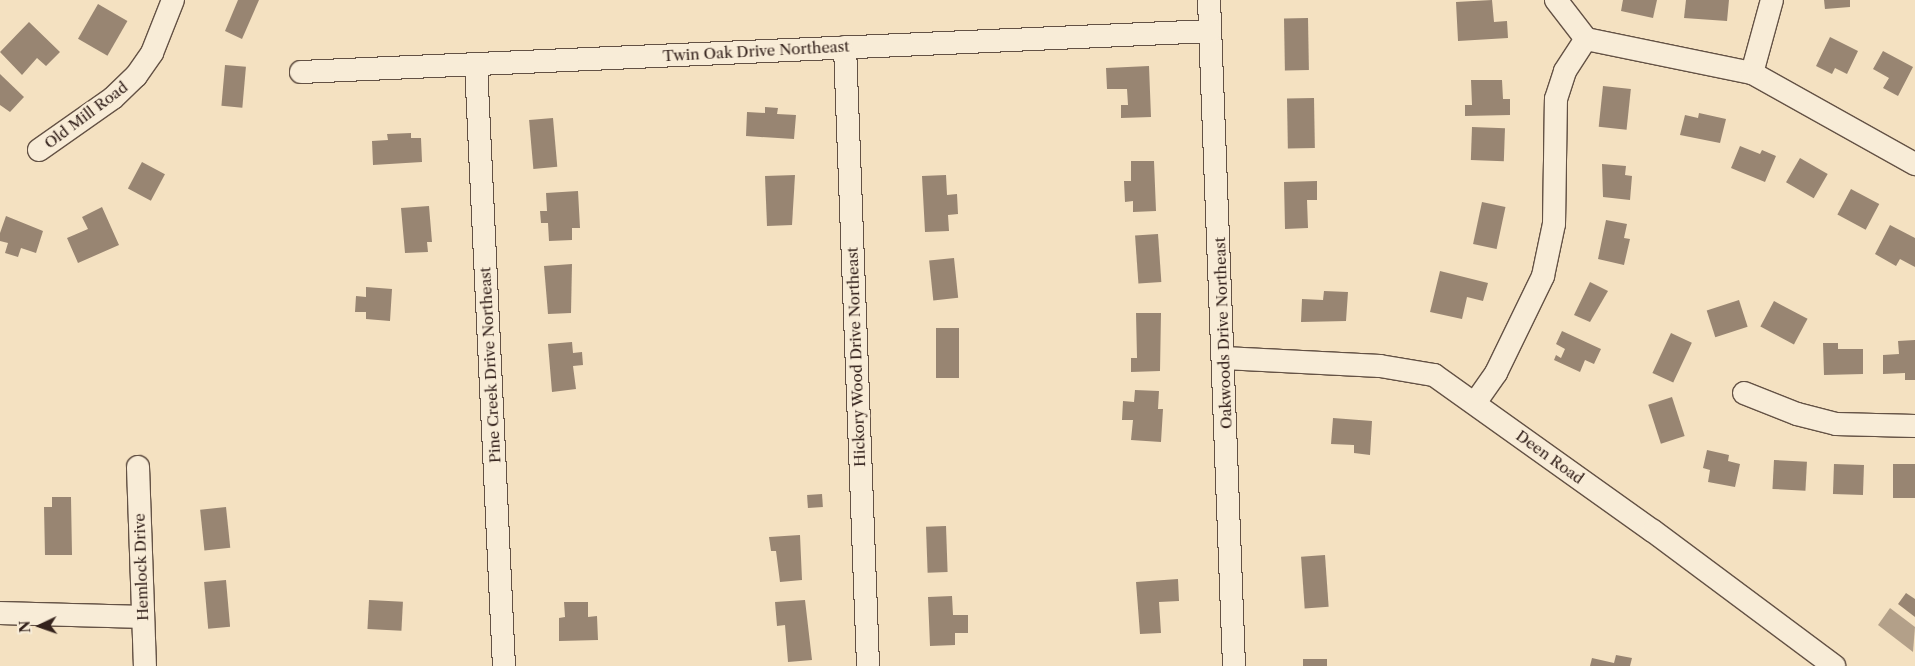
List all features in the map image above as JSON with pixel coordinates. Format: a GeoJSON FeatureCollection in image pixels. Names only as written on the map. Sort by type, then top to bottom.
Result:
{"type":"FeatureCollection","features":[{"type":"Feature","properties":{"kind":"street","name":"Old Mill Road"},"geometry":{"type":"LineString","coordinates":[[39,150],[112,98],[136,76],[152,53],[173,0]]}},
{"type":"Feature","properties":{"kind":"street","name":"Oakwoods Drive Northeast"},"geometry":{"type":"LineString","coordinates":[[1209,0],[1224,358],[1234,666]]}},
{"type":"Feature","properties":{"kind":"street"},"geometry":{"type":"LineString","coordinates":[[1556,0],[1586,39],[1752,73],[1915,164]]}},
{"type":"Feature","properties":{"kind":"street"},"geometry":{"type":"LineString","coordinates":[[1752,73],[1772,0]]}},
{"type":"Feature","properties":{"kind":"street","name":"Twin Oak Drive Northeast"},"geometry":{"type":"LineString","coordinates":[[301,72],[1210,31]]}},
{"type":"Feature","properties":{"kind":"street"},"geometry":{"type":"LineString","coordinates":[[1475,403],[1496,373],[1543,276],[1554,224],[1556,99],[1565,71],[1586,39]]}},
{"type":"Feature","properties":{"kind":"street","name":"Hickory Wood Drive Northeast"},"geometry":{"type":"LineString","coordinates":[[845,47],[868,666]]}},
{"type":"Feature","properties":{"kind":"street","name":"Pine Creek Drive Northeast"},"geometry":{"type":"LineString","coordinates":[[476,64],[504,666]]}},
{"type":"Feature","properties":{"kind":"street","name":"Deen Road"},"geometry":{"type":"LineString","coordinates":[[1224,358],[1380,366],[1421,371],[1434,375],[1834,666]]}},
{"type":"Feature","properties":{"kind":"street"},"geometry":{"type":"LineString","coordinates":[[1744,393],[1797,414],[1836,424],[1915,426]]}},
{"type":"Feature","properties":{"kind":"street","name":"Hemlock Drive"},"geometry":{"type":"LineString","coordinates":[[138,467],[145,666]]}},
{"type":"Feature","properties":{"kind":"street"},"geometry":{"type":"LineString","coordinates":[[0,613],[143,616]]}},
{"type":"Feature","properties":{"kind":"shaded area"},"geometry":{"type":"Polygon","coordinates":[[[1890,608],[1915,627],[1913,652],[1878,625],[1890,608]]]}},
{"type":"Feature","properties":{"kind":"building"},"geometry":{"type":"Polygon","coordinates":[[[238,0],[259,0],[242,39],[225,31],[238,0]]]}},
{"type":"Feature","properties":{"kind":"building"},"geometry":{"type":"Polygon","coordinates":[[[1492,0],[1494,22],[1507,21],[1508,38],[1458,41],[1456,2],[1492,0]]]}},
{"type":"Feature","properties":{"kind":"building"},"geometry":{"type":"Polygon","coordinates":[[[1623,0],[1657,0],[1653,18],[1621,11],[1623,0]]]}},
{"type":"Feature","properties":{"kind":"building"},"geometry":{"type":"Polygon","coordinates":[[[1686,0],[1729,0],[1727,21],[1684,18],[1686,0]]]}},
{"type":"Feature","properties":{"kind":"building"},"geometry":{"type":"Polygon","coordinates":[[[1824,0],[1850,0],[1850,7],[1825,9],[1824,0]]]}},
{"type":"Feature","properties":{"kind":"building"},"geometry":{"type":"Polygon","coordinates":[[[98,4],[127,21],[107,56],[78,39],[98,4]]]}},
{"type":"Feature","properties":{"kind":"building"},"geometry":{"type":"Polygon","coordinates":[[[1284,18],[1308,18],[1309,70],[1285,70],[1284,18]]]}},
{"type":"Feature","properties":{"kind":"building"},"geometry":{"type":"Polygon","coordinates":[[[29,22],[60,52],[46,66],[37,58],[22,75],[0,52],[29,22]]]}},
{"type":"Feature","properties":{"kind":"building"},"geometry":{"type":"Polygon","coordinates":[[[1830,37],[1858,51],[1847,74],[1835,68],[1832,74],[1816,66],[1830,37]]]}},
{"type":"Feature","properties":{"kind":"building"},"geometry":{"type":"Polygon","coordinates":[[[1883,51],[1913,67],[1898,96],[1883,88],[1889,78],[1873,69],[1883,51]]]}},
{"type":"Feature","properties":{"kind":"building"},"geometry":{"type":"Polygon","coordinates":[[[225,65],[246,67],[242,108],[221,106],[225,65]]]}},
{"type":"Feature","properties":{"kind":"building"},"geometry":{"type":"Polygon","coordinates":[[[1149,66],[1151,117],[1121,118],[1121,105],[1128,105],[1127,89],[1107,89],[1106,68],[1149,66]]]}},
{"type":"Feature","properties":{"kind":"building"},"geometry":{"type":"Polygon","coordinates":[[[0,74],[24,97],[10,112],[0,105],[0,74]]]}},
{"type":"Feature","properties":{"kind":"building"},"geometry":{"type":"Polygon","coordinates":[[[1471,80],[1502,80],[1503,99],[1510,99],[1510,115],[1465,116],[1465,105],[1472,105],[1471,80]]]}},
{"type":"Feature","properties":{"kind":"building"},"geometry":{"type":"Polygon","coordinates":[[[1603,86],[1631,89],[1627,130],[1599,127],[1603,86]]]}},
{"type":"Feature","properties":{"kind":"building"},"geometry":{"type":"Polygon","coordinates":[[[1287,98],[1314,98],[1315,148],[1288,148],[1287,98]]]}},
{"type":"Feature","properties":{"kind":"building"},"geometry":{"type":"Polygon","coordinates":[[[765,107],[778,108],[777,114],[796,115],[794,139],[746,136],[747,112],[765,113],[765,107]]]}},
{"type":"Feature","properties":{"kind":"building"},"geometry":{"type":"Polygon","coordinates":[[[1699,113],[1726,119],[1720,143],[1680,135],[1685,115],[1698,118],[1699,113]]]}},
{"type":"Feature","properties":{"kind":"building"},"geometry":{"type":"Polygon","coordinates":[[[553,118],[557,167],[533,169],[529,120],[553,118]]]}},
{"type":"Feature","properties":{"kind":"building"},"geometry":{"type":"Polygon","coordinates":[[[1472,127],[1505,128],[1504,161],[1471,160],[1472,127]]]}},
{"type":"Feature","properties":{"kind":"building"},"geometry":{"type":"Polygon","coordinates":[[[411,133],[411,138],[421,138],[422,162],[373,165],[372,141],[388,140],[387,134],[411,133]]]}},
{"type":"Feature","properties":{"kind":"building"},"geometry":{"type":"Polygon","coordinates":[[[1740,146],[1760,154],[1762,150],[1776,156],[1765,182],[1731,168],[1740,146]]]}},
{"type":"Feature","properties":{"kind":"building"},"geometry":{"type":"Polygon","coordinates":[[[1800,158],[1828,174],[1814,198],[1786,182],[1800,158]]]}},
{"type":"Feature","properties":{"kind":"building"},"geometry":{"type":"Polygon","coordinates":[[[1131,161],[1154,161],[1156,211],[1133,212],[1133,201],[1125,202],[1124,181],[1131,181],[1131,161]]]}},
{"type":"Feature","properties":{"kind":"building"},"geometry":{"type":"Polygon","coordinates":[[[142,162],[165,174],[151,201],[128,188],[142,162]]]}},
{"type":"Feature","properties":{"kind":"building"},"geometry":{"type":"Polygon","coordinates":[[[1602,164],[1626,166],[1625,175],[1632,176],[1630,200],[1603,197],[1602,164]]]}},
{"type":"Feature","properties":{"kind":"building"},"geometry":{"type":"Polygon","coordinates":[[[795,175],[792,225],[767,226],[765,176],[795,175]]]}},
{"type":"Feature","properties":{"kind":"building"},"geometry":{"type":"Polygon","coordinates":[[[946,175],[947,195],[957,194],[958,214],[948,215],[949,231],[925,232],[922,176],[946,175]]]}},
{"type":"Feature","properties":{"kind":"building"},"geometry":{"type":"Polygon","coordinates":[[[1317,181],[1317,200],[1307,200],[1308,228],[1285,229],[1284,182],[1317,181]]]}},
{"type":"Feature","properties":{"kind":"building"},"geometry":{"type":"Polygon","coordinates":[[[1851,189],[1879,204],[1866,230],[1837,215],[1851,189]]]}},
{"type":"Feature","properties":{"kind":"building"},"geometry":{"type":"Polygon","coordinates":[[[578,191],[580,228],[572,228],[572,240],[549,241],[548,223],[541,223],[540,211],[547,211],[546,193],[578,191]]]}},
{"type":"Feature","properties":{"kind":"building"},"geometry":{"type":"Polygon","coordinates":[[[1482,202],[1505,207],[1497,249],[1473,244],[1482,202]]]}},
{"type":"Feature","properties":{"kind":"building"},"geometry":{"type":"Polygon","coordinates":[[[429,206],[432,242],[427,242],[428,252],[405,253],[401,208],[429,206]]]}},
{"type":"Feature","properties":{"kind":"building"},"geometry":{"type":"Polygon","coordinates":[[[102,207],[119,245],[78,263],[67,238],[88,229],[82,217],[102,207]]]}},
{"type":"Feature","properties":{"kind":"building"},"geometry":{"type":"Polygon","coordinates":[[[6,216],[43,231],[36,253],[21,248],[18,257],[5,253],[8,243],[0,241],[0,233],[6,216]]]}},
{"type":"Feature","properties":{"kind":"building"},"geometry":{"type":"Polygon","coordinates":[[[1606,220],[1627,224],[1624,238],[1630,239],[1624,265],[1598,259],[1606,220]]]}},
{"type":"Feature","properties":{"kind":"building"},"geometry":{"type":"Polygon","coordinates":[[[1890,225],[1915,238],[1915,267],[1900,259],[1896,266],[1875,254],[1890,225]]]}},
{"type":"Feature","properties":{"kind":"building"},"geometry":{"type":"Polygon","coordinates":[[[1158,234],[1161,282],[1138,283],[1135,236],[1158,234]]]}},
{"type":"Feature","properties":{"kind":"building"},"geometry":{"type":"Polygon","coordinates":[[[954,258],[958,298],[933,300],[929,261],[954,258]]]}},
{"type":"Feature","properties":{"kind":"building"},"geometry":{"type":"Polygon","coordinates":[[[572,264],[571,313],[548,314],[544,266],[572,264]]]}},
{"type":"Feature","properties":{"kind":"building"},"geometry":{"type":"Polygon","coordinates":[[[1440,271],[1488,283],[1483,301],[1467,297],[1462,319],[1430,312],[1440,271]]]}},
{"type":"Feature","properties":{"kind":"building"},"geometry":{"type":"Polygon","coordinates":[[[1590,282],[1608,291],[1590,322],[1574,315],[1590,282]]]}},
{"type":"Feature","properties":{"kind":"building"},"geometry":{"type":"Polygon","coordinates":[[[366,287],[392,289],[390,321],[366,319],[366,312],[355,312],[356,296],[366,297],[366,287]]]}},
{"type":"Feature","properties":{"kind":"building"},"geometry":{"type":"Polygon","coordinates":[[[1324,291],[1348,292],[1346,321],[1301,322],[1302,299],[1323,300],[1324,291]]]}},
{"type":"Feature","properties":{"kind":"building"},"geometry":{"type":"Polygon","coordinates":[[[1739,300],[1748,327],[1715,337],[1707,311],[1739,300]]]}},
{"type":"Feature","properties":{"kind":"building"},"geometry":{"type":"Polygon","coordinates":[[[1774,301],[1808,319],[1794,344],[1760,327],[1774,301]]]}},
{"type":"Feature","properties":{"kind":"building"},"geometry":{"type":"Polygon","coordinates":[[[1136,313],[1161,313],[1160,371],[1131,372],[1131,358],[1137,358],[1136,313]]]}},
{"type":"Feature","properties":{"kind":"building"},"geometry":{"type":"Polygon","coordinates":[[[936,328],[959,328],[959,378],[936,378],[936,328]]]}},
{"type":"Feature","properties":{"kind":"building"},"geometry":{"type":"Polygon","coordinates":[[[1562,331],[1601,349],[1594,364],[1585,360],[1580,372],[1554,360],[1556,355],[1561,358],[1565,349],[1556,344],[1562,331]]]}},
{"type":"Feature","properties":{"kind":"building"},"geometry":{"type":"Polygon","coordinates":[[[1671,333],[1692,343],[1673,383],[1652,373],[1671,333]]]}},
{"type":"Feature","properties":{"kind":"building"},"geometry":{"type":"Polygon","coordinates":[[[1915,340],[1915,380],[1905,380],[1905,373],[1883,374],[1883,355],[1899,354],[1898,341],[1915,340]]]}},
{"type":"Feature","properties":{"kind":"building"},"geometry":{"type":"Polygon","coordinates":[[[572,342],[573,353],[582,352],[583,365],[573,366],[576,389],[552,392],[548,344],[572,342]]]}},
{"type":"Feature","properties":{"kind":"building"},"geometry":{"type":"Polygon","coordinates":[[[1823,343],[1838,343],[1838,349],[1863,349],[1863,374],[1824,375],[1823,343]]]}},
{"type":"Feature","properties":{"kind":"building"},"geometry":{"type":"Polygon","coordinates":[[[1135,390],[1159,391],[1158,409],[1163,409],[1161,442],[1131,440],[1133,420],[1122,420],[1123,401],[1134,402],[1135,390]]]}},
{"type":"Feature","properties":{"kind":"building"},"geometry":{"type":"Polygon","coordinates":[[[1672,397],[1685,436],[1661,444],[1648,405],[1672,397]]]}},
{"type":"Feature","properties":{"kind":"building"},"geometry":{"type":"Polygon","coordinates":[[[1333,418],[1372,421],[1370,455],[1354,453],[1354,445],[1331,444],[1333,418]]]}},
{"type":"Feature","properties":{"kind":"building"},"geometry":{"type":"Polygon","coordinates":[[[1707,450],[1729,455],[1728,461],[1740,464],[1735,487],[1708,482],[1710,470],[1703,468],[1707,450]]]}},
{"type":"Feature","properties":{"kind":"building"},"geometry":{"type":"Polygon","coordinates":[[[1774,460],[1807,462],[1805,491],[1772,489],[1774,460]]]}},
{"type":"Feature","properties":{"kind":"building"},"geometry":{"type":"Polygon","coordinates":[[[1834,464],[1864,465],[1863,495],[1833,494],[1834,464]]]}},
{"type":"Feature","properties":{"kind":"building"},"geometry":{"type":"Polygon","coordinates":[[[1893,464],[1915,464],[1915,498],[1893,498],[1893,464]]]}},
{"type":"Feature","properties":{"kind":"building"},"geometry":{"type":"Polygon","coordinates":[[[822,494],[823,507],[808,508],[807,495],[822,494]]]}},
{"type":"Feature","properties":{"kind":"building"},"geometry":{"type":"Polygon","coordinates":[[[52,497],[71,497],[72,555],[45,555],[44,507],[52,507],[52,497]]]}},
{"type":"Feature","properties":{"kind":"building"},"geometry":{"type":"Polygon","coordinates":[[[226,507],[230,548],[204,550],[200,510],[226,507]]]}},
{"type":"Feature","properties":{"kind":"building"},"geometry":{"type":"Polygon","coordinates":[[[946,526],[948,572],[928,573],[926,527],[946,526]]]}},
{"type":"Feature","properties":{"kind":"building"},"geometry":{"type":"Polygon","coordinates":[[[800,535],[802,580],[780,582],[776,551],[771,551],[769,537],[800,535]]]}},
{"type":"Feature","properties":{"kind":"building"},"geometry":{"type":"Polygon","coordinates":[[[1325,555],[1329,607],[1305,609],[1301,557],[1325,555]]]}},
{"type":"Feature","properties":{"kind":"building"},"geometry":{"type":"Polygon","coordinates":[[[1178,579],[1179,601],[1159,602],[1161,633],[1140,634],[1136,582],[1178,579]]]}},
{"type":"Feature","properties":{"kind":"building"},"geometry":{"type":"Polygon","coordinates":[[[226,580],[230,627],[208,629],[204,582],[226,580]]]}},
{"type":"Feature","properties":{"kind":"building"},"geometry":{"type":"Polygon","coordinates":[[[1906,593],[1915,599],[1915,617],[1898,604],[1906,593]]]}},
{"type":"Feature","properties":{"kind":"building"},"geometry":{"type":"Polygon","coordinates":[[[952,596],[953,615],[968,615],[968,633],[955,633],[955,645],[930,646],[928,597],[952,596]]]}},
{"type":"Feature","properties":{"kind":"building"},"geometry":{"type":"Polygon","coordinates":[[[369,600],[403,602],[401,631],[367,629],[369,600]]]}},
{"type":"Feature","properties":{"kind":"building"},"geometry":{"type":"Polygon","coordinates":[[[805,600],[812,660],[788,662],[785,625],[777,626],[775,602],[805,600]]]}},
{"type":"Feature","properties":{"kind":"building"},"geometry":{"type":"Polygon","coordinates":[[[564,602],[588,602],[588,617],[597,616],[598,640],[559,641],[559,618],[565,617],[564,602]]]}},
{"type":"Feature","properties":{"kind":"building"},"geometry":{"type":"Polygon","coordinates":[[[1616,655],[1632,658],[1630,666],[1590,666],[1592,658],[1614,663],[1616,655]]]}},
{"type":"Feature","properties":{"kind":"building"},"geometry":{"type":"Polygon","coordinates":[[[1303,659],[1327,659],[1327,666],[1303,666],[1303,659]]]}}]}
